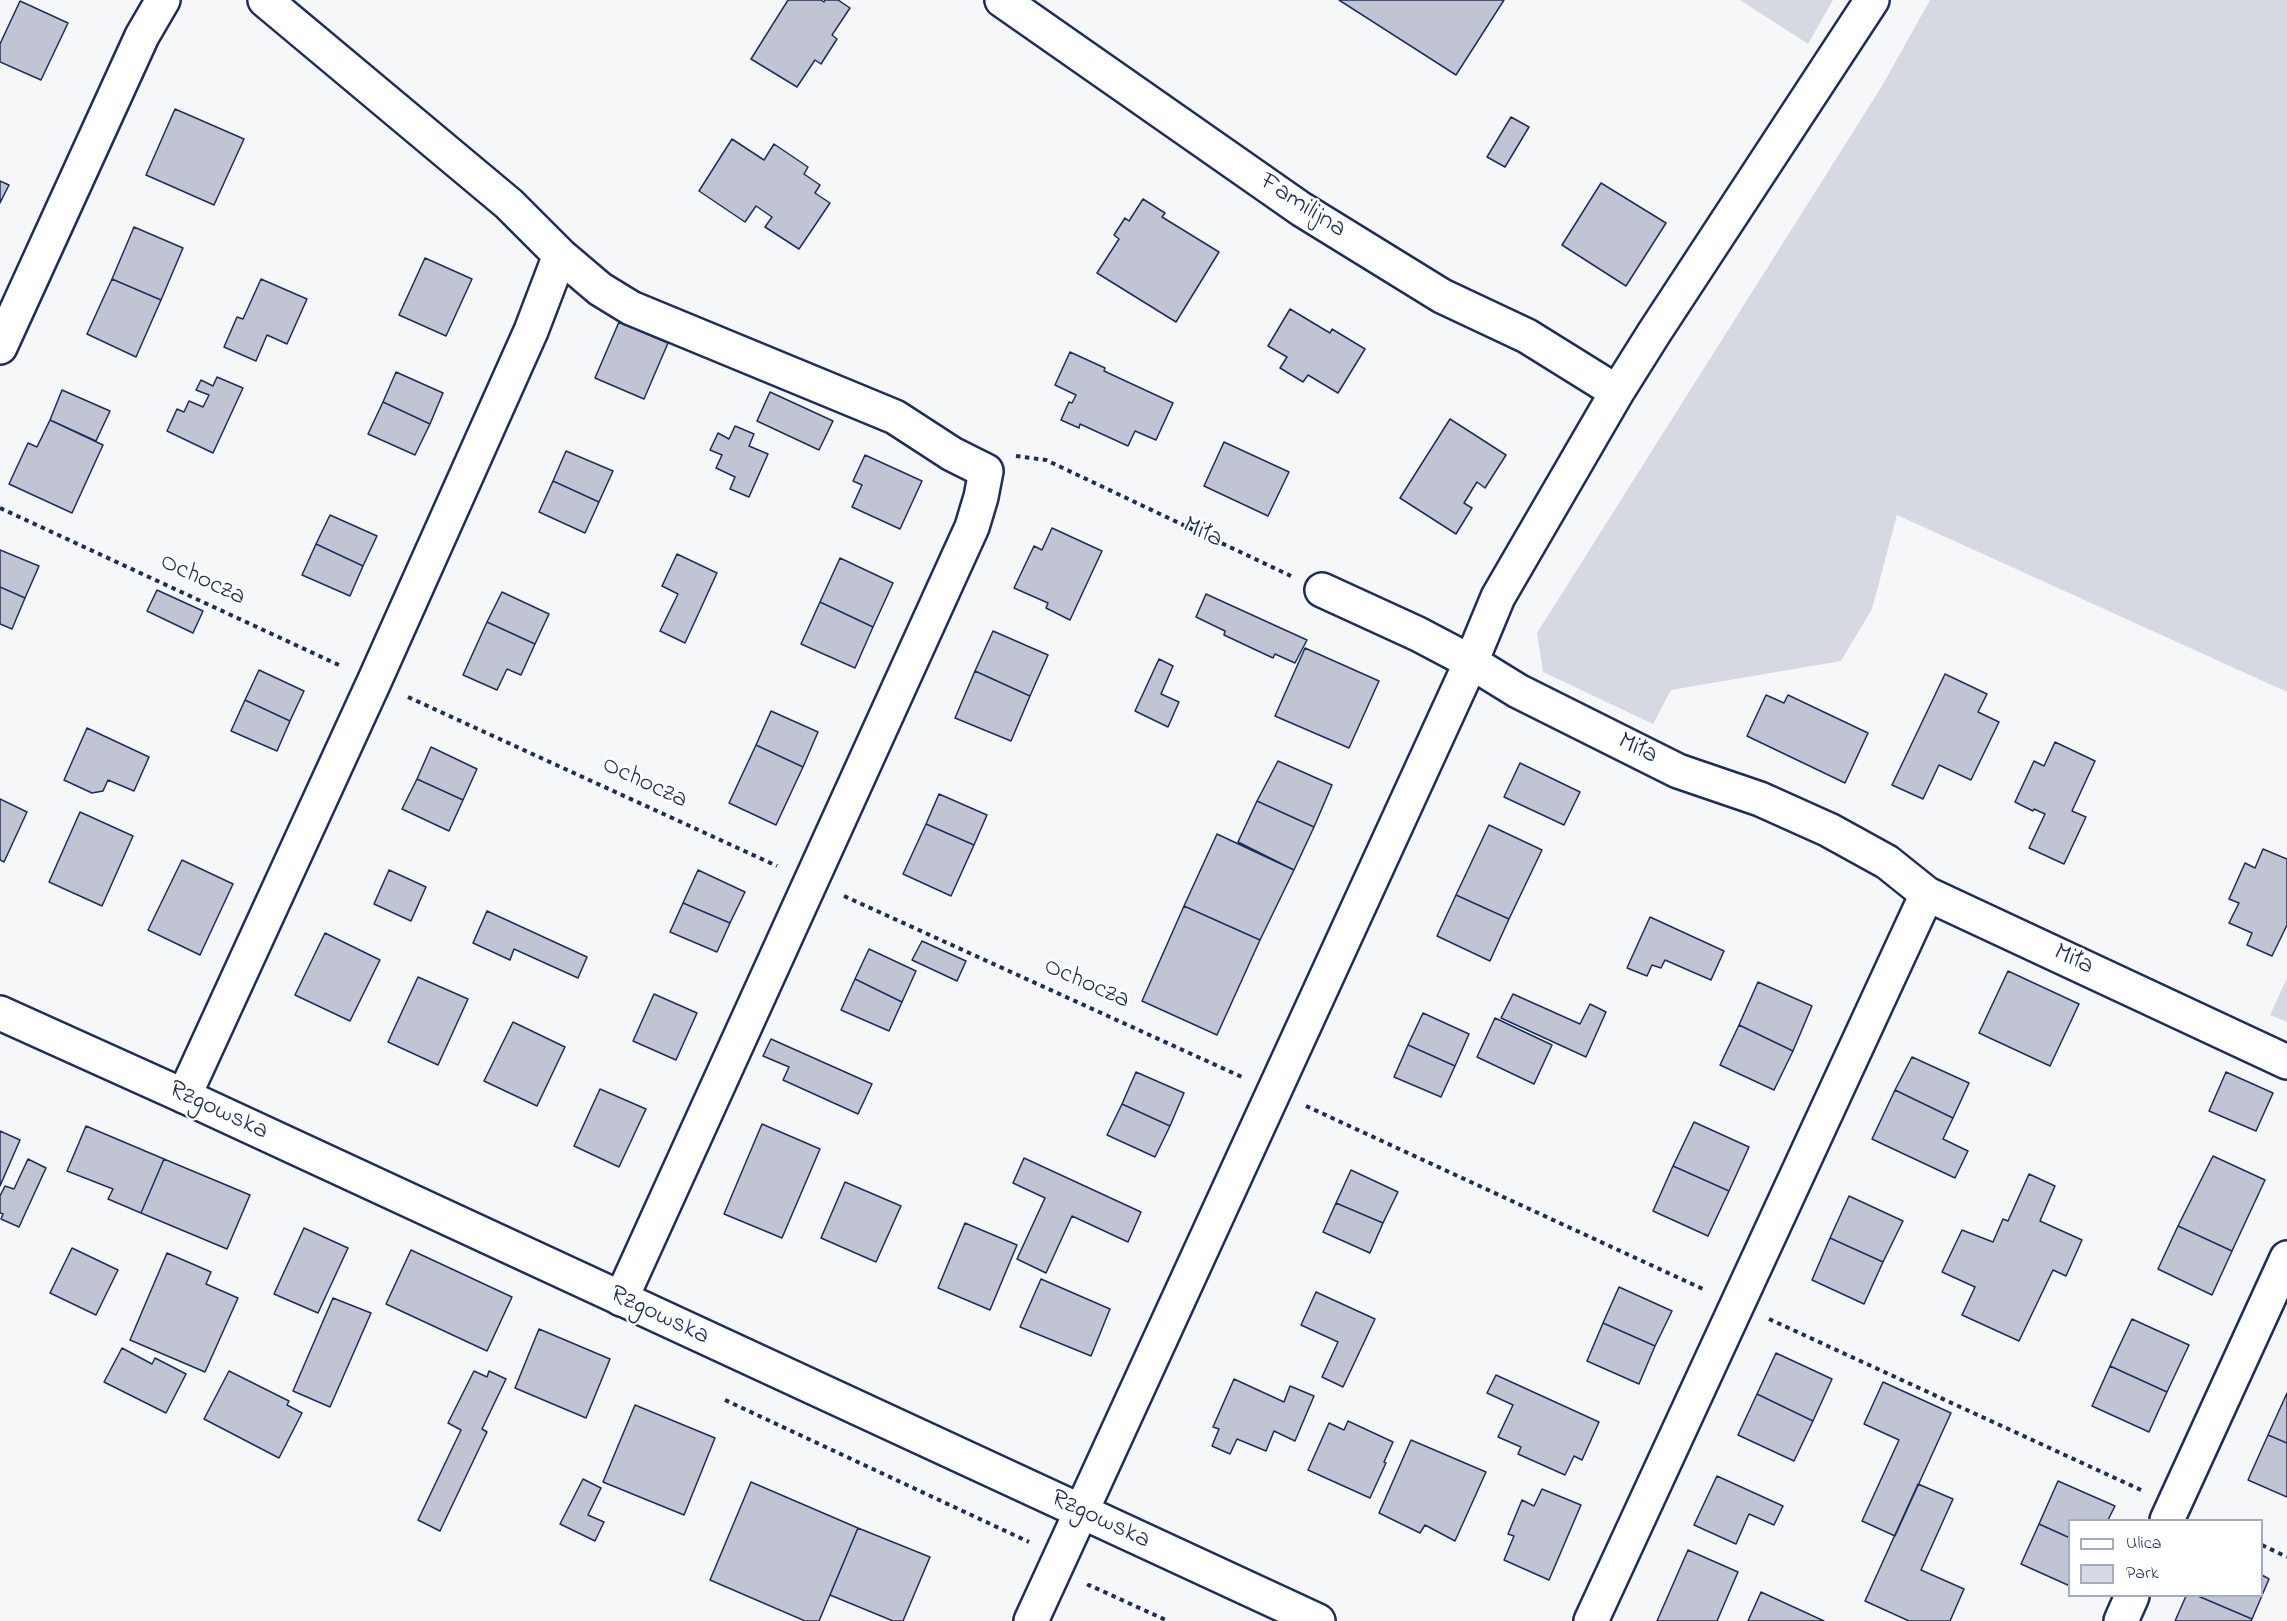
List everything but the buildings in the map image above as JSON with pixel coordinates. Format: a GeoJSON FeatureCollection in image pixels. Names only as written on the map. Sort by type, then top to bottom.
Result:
{"type":"FeatureCollection","features":[{"type":"Feature","properties":{"kind":"street"},"geometry":{"type":"LineString","coordinates":[[0,347],[142,36],[163,0]]}},
{"type":"Feature","properties":{"kind":"street"},"geometry":{"type":"LineString","coordinates":[[265,0],[509,204],[560,255],[600,289],[631,308],[895,417],[952,453],[986,471],[972,527],[621,1299]]}},
{"type":"Feature","properties":{"kind":"street","name":"Familijna"},"geometry":{"type":"LineString","coordinates":[[1002,0],[1301,209],[1442,296],[1527,336],[1617,392]]}},
{"type":"Feature","properties":{"kind":"street"},"geometry":{"type":"LineString","coordinates":[[1031,1621],[1471,662],[1498,597],[1617,392],[1872,0]]}},
{"type":"Feature","properties":{"kind":"street"},"geometry":{"type":"LineString","coordinates":[[184,1096],[374,682],[531,331],[560,255]]}},
{"type":"Feature","properties":{"kind":"street","name":"Miła"},"geometry":{"type":"LineString","coordinates":[[1322,590],[1418,634],[1471,662],[1518,692],[1678,771],[1760,799],[1829,830],[1887,862],[1927,894],[2287,1062]]}},
{"type":"Feature","properties":{"kind":"street"},"geometry":{"type":"LineString","coordinates":[[1592,1621],[1927,894]]}},
{"type":"Feature","properties":{"kind":"street","name":"Rzgowska"},"geometry":{"type":"LineString","coordinates":[[0,1013],[1318,1621]]}},
{"type":"Feature","properties":{"kind":"street"},"geometry":{"type":"LineString","coordinates":[[2168,1519],[2287,1258]]}},
{"type":"Feature","properties":{"kind":"street"},"geometry":{"type":"LineString","coordinates":[[2121,1621],[2132,1597]]}},
{"type":"Feature","properties":{"kind":"path","name":"Miła"},"geometry":{"type":"LineString","coordinates":[[986,471],[1017,455],[1046,460],[1322,590]]}},
{"type":"Feature","properties":{"kind":"path","name":"Ochocza"},"geometry":{"type":"LineString","coordinates":[[0,508],[374,682],[1273,1091]]}},
{"type":"Feature","properties":{"kind":"path"},"geometry":{"type":"LineString","coordinates":[[725,1400],[1035,1545]]}},
{"type":"Feature","properties":{"kind":"path"},"geometry":{"type":"LineString","coordinates":[[2263,1545],[2287,1557]]}},
{"type":"Feature","properties":{"kind":"path"},"geometry":{"type":"LineString","coordinates":[[1089,1585],[1168,1621]]}},
{"type":"Feature","properties":{"kind":"green space"},"geometry":{"type":"Polygon","coordinates":[[[1740,0],[1833,0],[1808,44],[1740,0]]]}},
{"type":"Feature","properties":{"kind":"green space"},"geometry":{"type":"Polygon","coordinates":[[[1930,0],[2287,0],[2287,692],[1897,515],[1872,609],[1841,661],[1671,690],[1653,724],[1543,672],[1537,633],[1882,86],[1930,0]]]}},
{"type":"Feature","properties":{"kind":"green space"},"geometry":{"type":"Polygon","coordinates":[[[2287,978],[2287,1022],[2270,1015],[2287,978]]]}}]}
